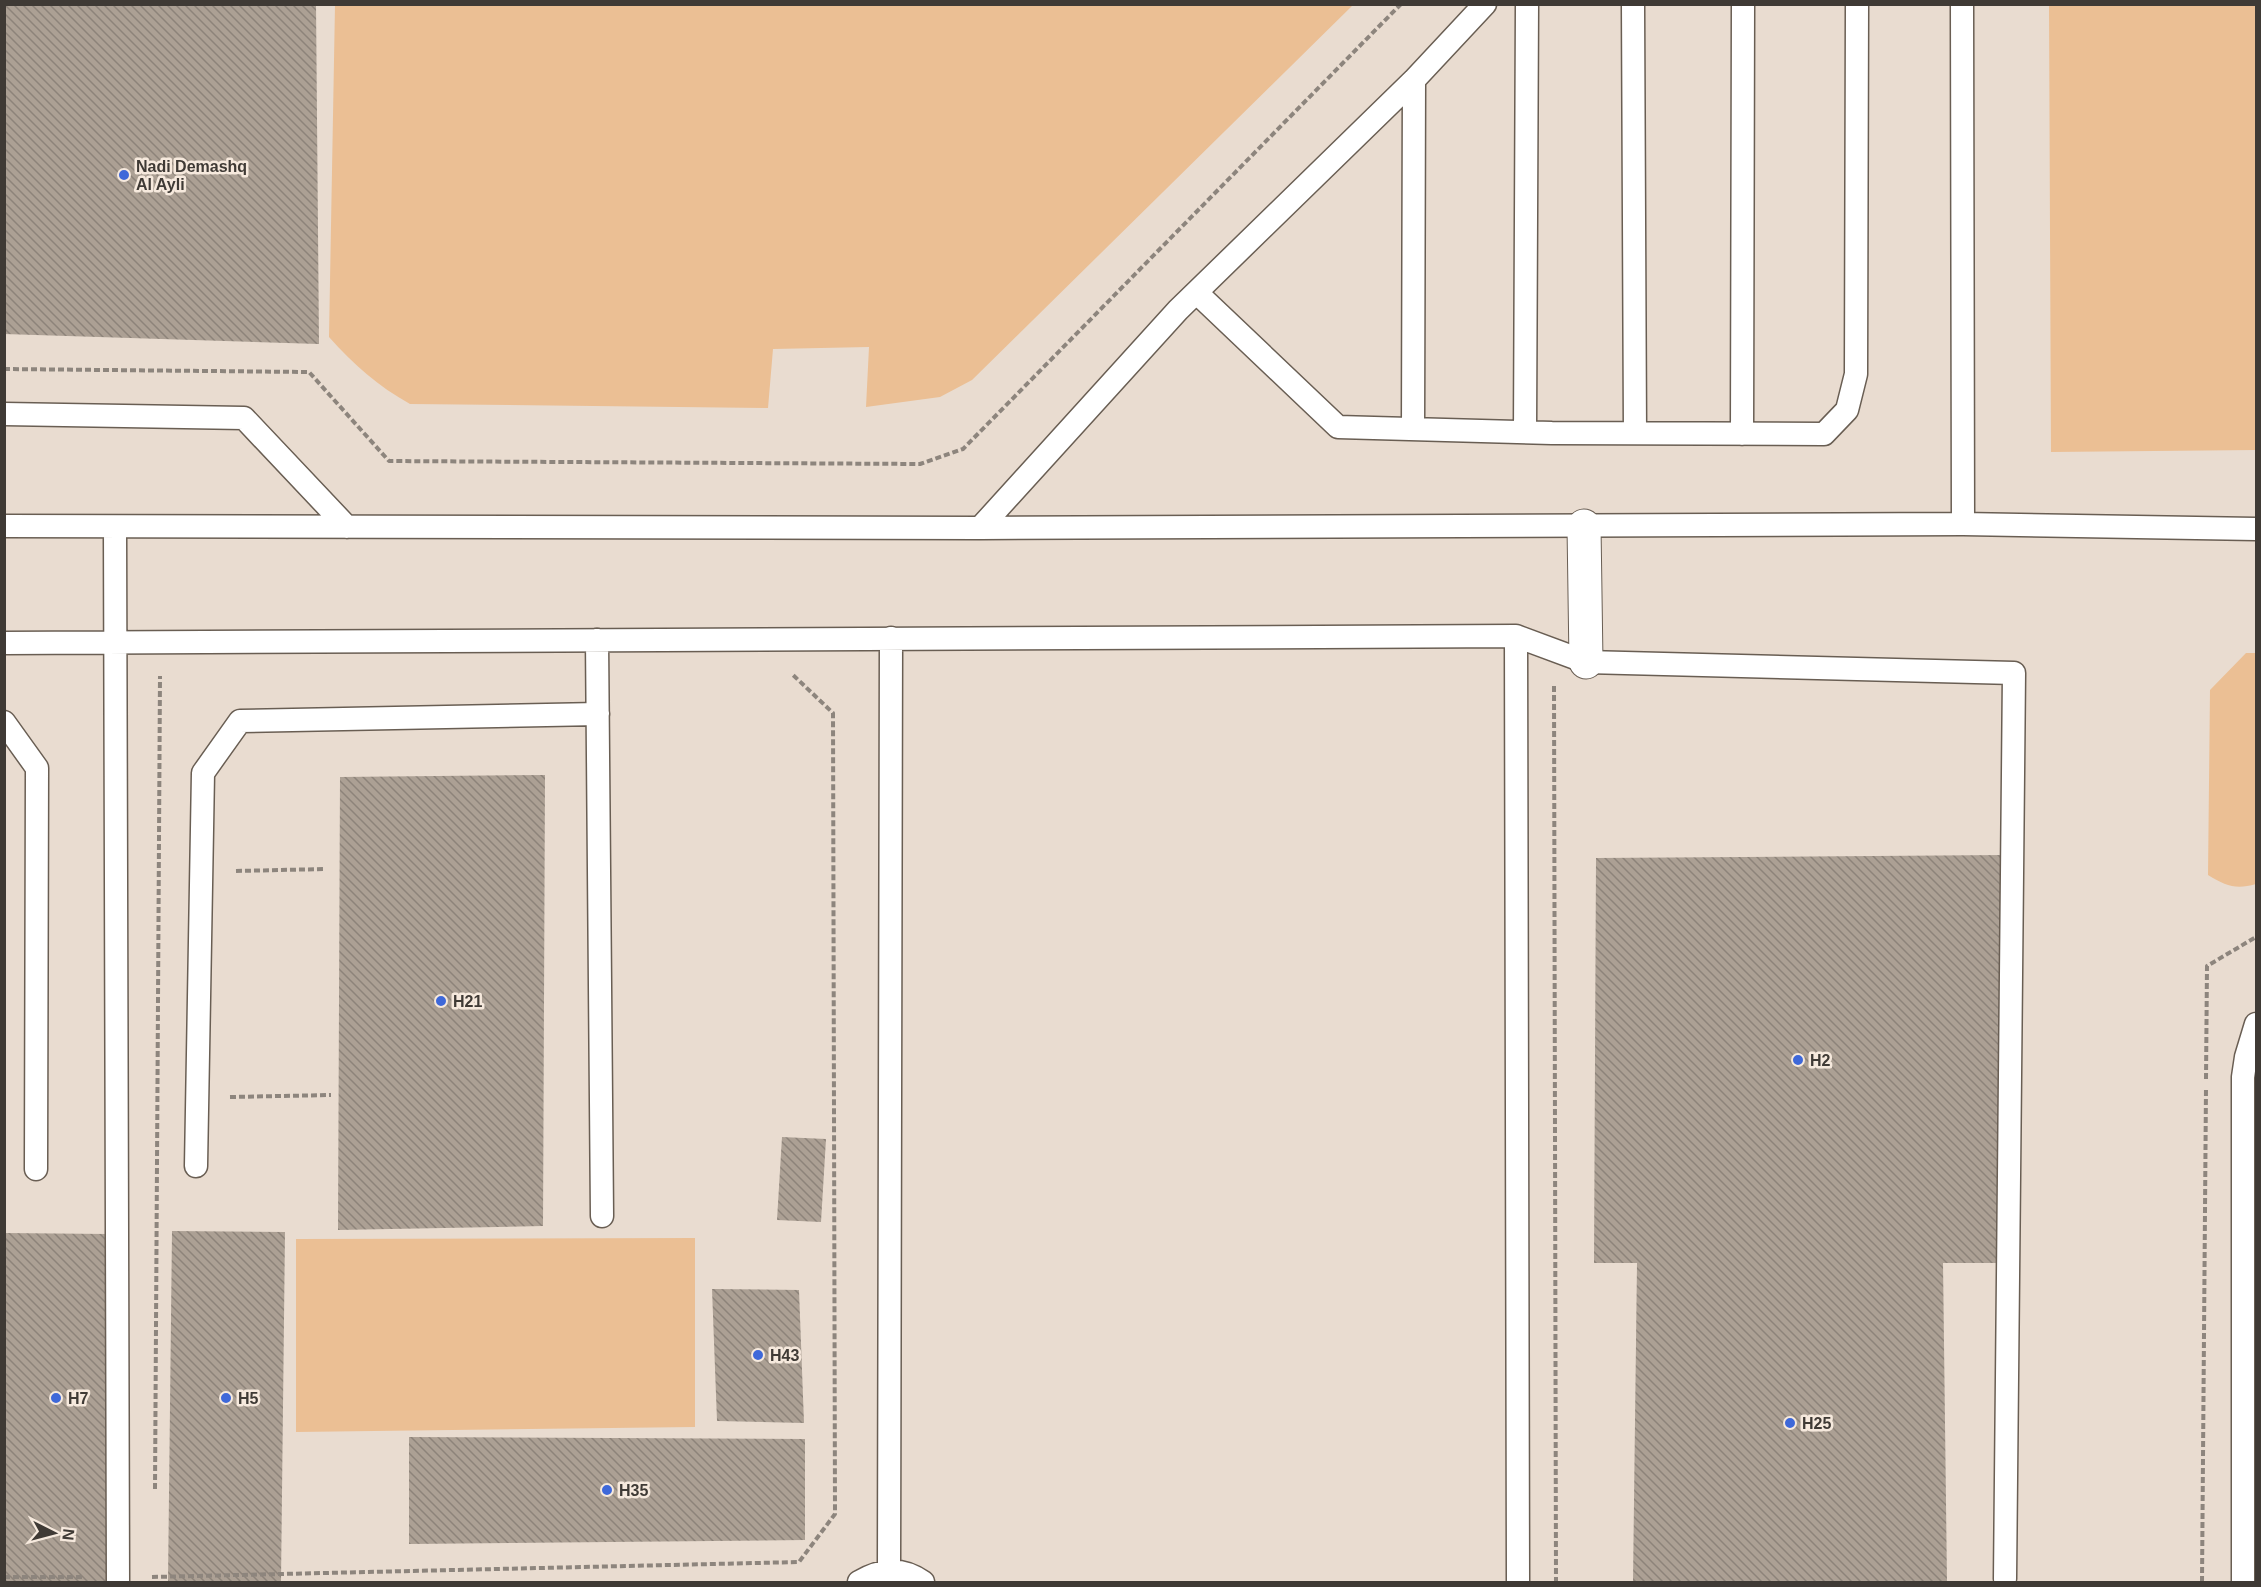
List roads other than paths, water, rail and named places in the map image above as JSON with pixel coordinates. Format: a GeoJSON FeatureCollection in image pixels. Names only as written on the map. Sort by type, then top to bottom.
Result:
{"type":"FeatureCollection","features":[{"type":"Feature","properties":{"kind":"street"},"geometry":{"type":"LineString","coordinates":[[1584,526],[1586,662]]}},
{"type":"Feature","properties":{"kind":"lane"},"geometry":{"type":"LineString","coordinates":[[980,528],[1178,309],[1414,80],[1485,4]]}},
{"type":"Feature","properties":{"kind":"lane"},"geometry":{"type":"LineString","coordinates":[[1525,432],[1527,4]]}},
{"type":"Feature","properties":{"kind":"lane"},"geometry":{"type":"LineString","coordinates":[[1633,4],[1635,433]]}},
{"type":"Feature","properties":{"kind":"lane"},"geometry":{"type":"LineString","coordinates":[[1742,434],[1743,4]]}},
{"type":"Feature","properties":{"kind":"lane"},"geometry":{"type":"LineString","coordinates":[[1197,293],[1338,427],[1525,432],[1824,434],[1847,410],[1856,374],[1857,4]]}},
{"type":"Feature","properties":{"kind":"lane"},"geometry":{"type":"LineString","coordinates":[[1962,4],[1963,524]]}},
{"type":"Feature","properties":{"kind":"lane"},"geometry":{"type":"LineString","coordinates":[[1413,429],[1414,80]]}},
{"type":"Feature","properties":{"kind":"lane"},"geometry":{"type":"LineString","coordinates":[[4,414],[244,418],[347,527]]}},
{"type":"Feature","properties":{"kind":"lane"},"geometry":{"type":"LineString","coordinates":[[4,526],[980,528],[1963,524],[2256,529]]}},
{"type":"Feature","properties":{"kind":"lane"},"geometry":{"type":"LineString","coordinates":[[115,527],[118,1580]]}},
{"type":"Feature","properties":{"kind":"lane"},"geometry":{"type":"LineString","coordinates":[[1516,636],[1518,1582]]}},
{"type":"Feature","properties":{"kind":"lane"},"geometry":{"type":"LineString","coordinates":[[4,643],[1516,636],[1586,662],[2014,673],[2005,1579]]}},
{"type":"Feature","properties":{"kind":"lane"},"geometry":{"type":"LineString","coordinates":[[889,1570],[891,638]]}},
{"type":"Feature","properties":{"kind":"lane"},"geometry":{"type":"LineString","coordinates":[[597,640],[602,1216]]}},
{"type":"Feature","properties":{"kind":"lane"},"geometry":{"type":"LineString","coordinates":[[196,1166],[203,773],[240,721],[598,714]]}},
{"type":"Feature","properties":{"kind":"lane"},"geometry":{"type":"LineString","coordinates":[[4,722],[37,768],[36,1169]]}},
{"type":"Feature","properties":{"kind":"lane"},"geometry":{"type":"LineString","coordinates":[[2243,1582],[2243,1077],[2246,1057],[2256,1024]]}},
{"type":"Feature","properties":{"kind":"lane"},"geometry":{"type":"LineString","coordinates":[[859,1582],[873,1574],[889,1570],[906,1573],[923,1582]]}},
{"type":"Feature","properties":{"kind":"place","name":"Nadi Demashq Al Ayli"},"geometry":{"type":"Point","coordinates":[124,175]}},
{"type":"Feature","properties":{"kind":"place","name":"H21"},"geometry":{"type":"Point","coordinates":[441,1001]}},
{"type":"Feature","properties":{"kind":"place","name":"H2"},"geometry":{"type":"Point","coordinates":[1798,1060]}},
{"type":"Feature","properties":{"kind":"place","name":"H43"},"geometry":{"type":"Point","coordinates":[758,1355]}},
{"type":"Feature","properties":{"kind":"place","name":"H7"},"geometry":{"type":"Point","coordinates":[56,1398]}},
{"type":"Feature","properties":{"kind":"place","name":"H5"},"geometry":{"type":"Point","coordinates":[226,1398]}},
{"type":"Feature","properties":{"kind":"place","name":"H25"},"geometry":{"type":"Point","coordinates":[1790,1423]}},
{"type":"Feature","properties":{"kind":"place","name":"H35"},"geometry":{"type":"Point","coordinates":[607,1490]}}]}
